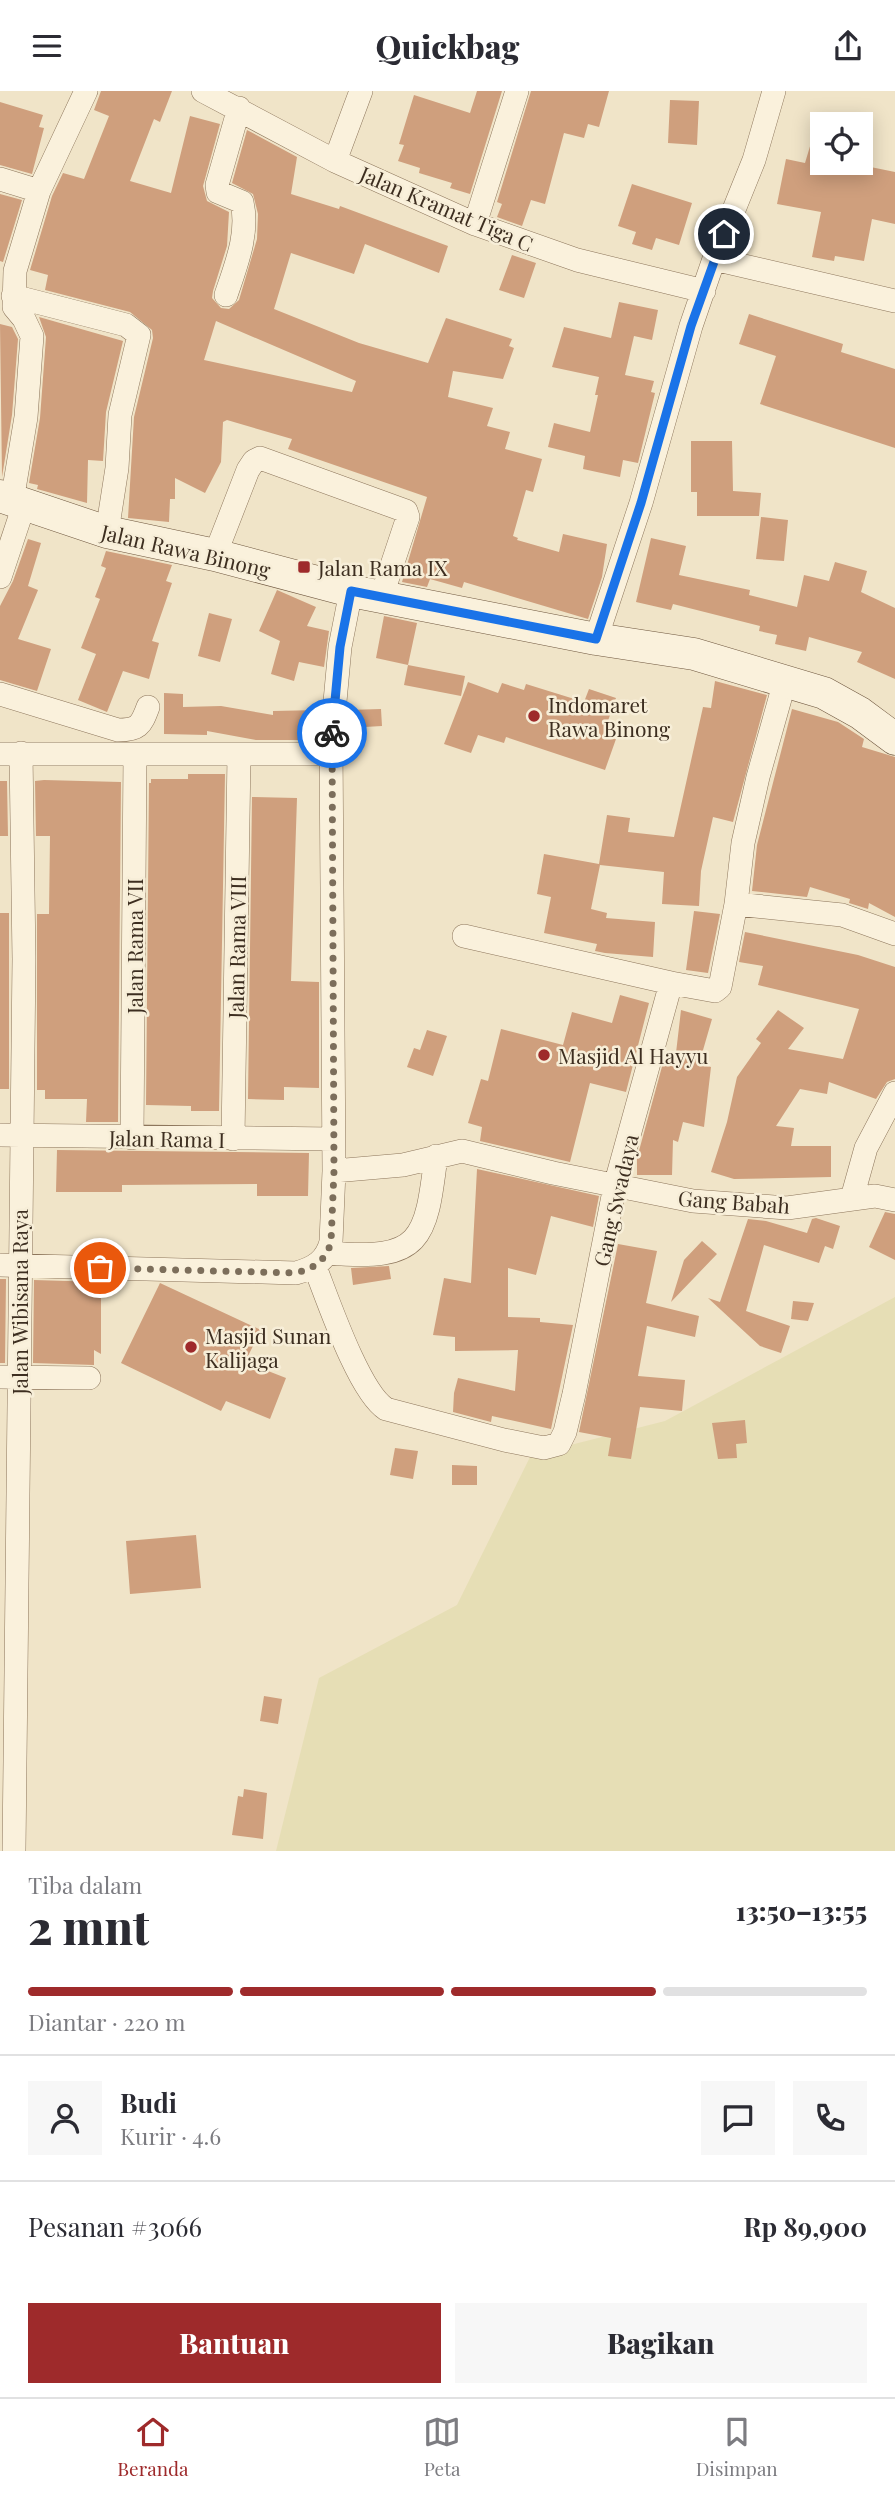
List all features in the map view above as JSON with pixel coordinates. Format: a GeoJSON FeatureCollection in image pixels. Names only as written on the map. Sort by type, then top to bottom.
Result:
{"type":"FeatureCollection","features":[{"type":"Feature","properties":{"kind":"main road","name":"Jalan Rawa Binong"},"geometry":{"type":"LineString","coordinates":[[12,501],[107,531],[215,555],[366,594],[596,639],[694,654],[824,693],[860,713],[895,739]]}},
{"type":"Feature","properties":{"kind":"street"},"geometry":{"type":"LineString","coordinates":[[0,577],[26,417],[32,336],[24,319],[14,307],[15,271],[39,191],[86,91]]}},
{"type":"Feature","properties":{"kind":"street"},"geometry":{"type":"LineString","coordinates":[[335,161],[361,91]]}},
{"type":"Feature","properties":{"kind":"street"},"geometry":{"type":"LineString","coordinates":[[475,224],[517,91]]}},
{"type":"Feature","properties":{"kind":"street"},"geometry":{"type":"LineString","coordinates":[[596,639],[641,503],[691,326],[714,259],[754,160],[774,91]]}},
{"type":"Feature","properties":{"kind":"street","name":"Jalan Kramat Tiga C"},"geometry":{"type":"LineString","coordinates":[[212,93],[335,161],[475,224],[577,260],[704,291]]}},
{"type":"Feature","properties":{"kind":"street"},"geometry":{"type":"LineString","coordinates":[[226,295],[244,234],[244,207],[236,198],[218,193],[217,185],[239,108]]}},
{"type":"Feature","properties":{"kind":"street"},"geometry":{"type":"LineString","coordinates":[[0,179],[39,191]]}},
{"type":"Feature","properties":{"kind":"street"},"geometry":{"type":"LineString","coordinates":[[714,259],[895,302]]}},
{"type":"Feature","properties":{"kind":"street"},"geometry":{"type":"LineString","coordinates":[[13,296],[126,325],[135,329],[139,335],[120,415],[117,468],[107,531]]}},
{"type":"Feature","properties":{"kind":"street"},"geometry":{"type":"LineString","coordinates":[[215,555],[254,461],[260,458],[406,511],[408,517],[340,647],[331,754],[334,1171],[331,1242],[322,1260]]}},
{"type":"Feature","properties":{"kind":"street"},"geometry":{"type":"LineString","coordinates":[[464,936],[715,991],[720,987],[736,904],[743,843],[785,681]]}},
{"type":"Feature","properties":{"kind":"street"},"geometry":{"type":"LineString","coordinates":[[0,694],[118,730],[133,730],[141,726],[148,707]]}},
{"type":"Feature","properties":{"kind":"street"},"geometry":{"type":"LineString","coordinates":[[11,753],[331,754]]}},
{"type":"Feature","properties":{"kind":"street","name":"Jalan Wibisana Raya"},"geometry":{"type":"LineString","coordinates":[[11,753],[24,959],[10,1135],[7,1802],[14,1851]]}},
{"type":"Feature","properties":{"kind":"street","name":"Jalan Rama VII"},"geometry":{"type":"LineString","coordinates":[[132,1138],[135,755]]}},
{"type":"Feature","properties":{"kind":"street","name":"Jalan Rama VIII"},"geometry":{"type":"LineString","coordinates":[[233,1139],[239,755]]}},
{"type":"Feature","properties":{"kind":"street"},"geometry":{"type":"LineString","coordinates":[[736,904],[842,915],[895,933]]}},
{"type":"Feature","properties":{"kind":"street","name":"Gang Swadaya"},"geometry":{"type":"LineString","coordinates":[[322,1260],[354,1361],[377,1403],[386,1409],[418,1418],[544,1448],[559,1444],[565,1432],[615,1186],[671,983]]}},
{"type":"Feature","properties":{"kind":"street"},"geometry":{"type":"LineString","coordinates":[[852,1198],[866,1148],[895,1093]]}},
{"type":"Feature","properties":{"kind":"street","name":"Jalan Rama I"},"geometry":{"type":"LineString","coordinates":[[10,1135],[333,1139]]}},
{"type":"Feature","properties":{"kind":"street","name":"Gang Babah"},"geometry":{"type":"LineString","coordinates":[[334,1171],[403,1165],[462,1151],[615,1186],[693,1201],[737,1206],[787,1208],[875,1196],[895,1200]]}},
{"type":"Feature","properties":{"kind":"street"},"geometry":{"type":"LineString","coordinates":[[10,1265],[296,1273],[322,1260],[388,1254],[416,1237],[430,1210],[436,1156]]}},
{"type":"Feature","properties":{"kind":"street"},"geometry":{"type":"LineString","coordinates":[[9,1377],[89,1378]]}},
{"type":"Feature","properties":{"kind":"shaded area"},"geometry":{"type":"Polygon","coordinates":[[[895,1297],[895,1851],[276,1851],[319,1678],[457,1605],[531,1455],[665,1421],[895,1297]]]}},
{"type":"Feature","properties":{"kind":"building"},"geometry":{"type":"Polygon","coordinates":[[[101,91],[172,91],[160,122],[154,119],[130,181],[171,193],[190,116],[220,124],[203,186],[207,201],[229,212],[227,246],[212,298],[221,308],[229,309],[239,300],[257,239],[258,214],[253,194],[232,183],[247,130],[297,157],[291,194],[339,209],[340,206],[448,246],[439,273],[365,244],[354,274],[291,253],[274,309],[359,343],[428,363],[446,318],[512,339],[509,346],[514,348],[503,379],[453,371],[448,397],[493,408],[487,426],[510,432],[505,449],[542,459],[533,492],[526,490],[513,536],[518,538],[517,540],[559,552],[563,534],[607,544],[602,577],[588,619],[464,582],[462,588],[430,579],[427,587],[402,582],[427,497],[288,449],[292,439],[227,420],[223,422],[221,462],[205,493],[175,478],[175,499],[170,499],[169,522],[128,518],[134,417],[153,338],[152,330],[130,312],[45,290],[48,275],[30,270],[52,196],[63,173],[84,179],[109,116],[94,110],[101,91]],[[216,321],[204,360],[352,392],[356,381],[216,321]]]}},
{"type":"Feature","properties":{"kind":"building"},"geometry":{"type":"Polygon","coordinates":[[[477,91],[502,91],[470,194],[450,188],[452,183],[419,173],[420,168],[398,161],[404,145],[399,144],[414,95],[470,113],[477,91]]]}},
{"type":"Feature","properties":{"kind":"building"},"geometry":{"type":"Polygon","coordinates":[[[531,91],[609,91],[599,127],[588,124],[584,138],[564,133],[545,204],[531,200],[522,226],[497,217],[502,204],[497,202],[531,91]]]}},
{"type":"Feature","properties":{"kind":"building"},"geometry":{"type":"Polygon","coordinates":[[[670,100],[699,101],[697,145],[668,143],[670,100]]]}},
{"type":"Feature","properties":{"kind":"building"},"geometry":{"type":"Polygon","coordinates":[[[0,102],[43,115],[39,127],[44,128],[32,174],[0,165],[0,102]]]}},
{"type":"Feature","properties":{"kind":"building"},"geometry":{"type":"Polygon","coordinates":[[[810,146],[810,175],[873,175],[873,168],[895,172],[895,224],[872,219],[864,261],[835,256],[834,261],[812,257],[821,212],[777,204],[786,159],[805,163],[810,146]]]}},
{"type":"Feature","properties":{"kind":"building"},"geometry":{"type":"Polygon","coordinates":[[[632,184],[692,203],[679,245],[656,238],[652,250],[632,244],[636,232],[618,226],[632,184]]]}},
{"type":"Feature","properties":{"kind":"building"},"geometry":{"type":"Polygon","coordinates":[[[0,194],[22,200],[3,262],[0,261],[0,194]]]}},
{"type":"Feature","properties":{"kind":"building"},"geometry":{"type":"Polygon","coordinates":[[[512,255],[536,263],[524,298],[499,290],[512,255]]]}},
{"type":"Feature","properties":{"kind":"building"},"geometry":{"type":"Polygon","coordinates":[[[619,302],[658,310],[652,340],[634,336],[625,375],[654,381],[651,392],[655,393],[638,463],[623,460],[620,477],[583,469],[585,456],[548,447],[554,423],[590,432],[598,395],[595,395],[599,377],[552,367],[564,327],[611,338],[619,302]]]}},
{"type":"Feature","properties":{"kind":"building"},"geometry":{"type":"Polygon","coordinates":[[[749,314],[843,344],[841,352],[895,369],[895,448],[760,404],[776,356],[739,344],[749,314]]]}},
{"type":"Feature","properties":{"kind":"building"},"geometry":{"type":"Polygon","coordinates":[[[39,317],[123,341],[106,412],[103,461],[88,460],[87,503],[37,489],[38,485],[29,483],[40,418],[46,337],[39,317]]]}},
{"type":"Feature","properties":{"kind":"building"},"geometry":{"type":"Polygon","coordinates":[[[0,324],[12,327],[18,339],[12,415],[2,477],[0,324]]]}},
{"type":"Feature","properties":{"kind":"building"},"geometry":{"type":"Polygon","coordinates":[[[691,441],[732,441],[733,491],[761,493],[759,516],[697,516],[697,492],[691,492],[691,441]]]}},
{"type":"Feature","properties":{"kind":"building"},"geometry":{"type":"Polygon","coordinates":[[[761,517],[788,520],[784,561],[756,559],[761,517]]]}},
{"type":"Feature","properties":{"kind":"building"},"geometry":{"type":"Polygon","coordinates":[[[651,538],[686,546],[679,575],[750,590],[749,595],[797,607],[804,575],[829,581],[835,562],[867,571],[861,592],[895,608],[895,679],[857,662],[862,652],[809,637],[806,651],[775,644],[777,635],[759,631],[760,626],[673,604],[671,610],[636,602],[651,538]]]}},
{"type":"Feature","properties":{"kind":"building"},"geometry":{"type":"Polygon","coordinates":[[[28,539],[41,543],[28,586],[38,590],[18,639],[51,649],[37,691],[0,680],[0,606],[13,581],[28,539]]]}},
{"type":"Feature","properties":{"kind":"building"},"geometry":{"type":"Polygon","coordinates":[[[106,551],[172,565],[166,581],[172,583],[152,641],[159,643],[149,679],[123,671],[107,712],[78,700],[96,654],[81,648],[100,599],[95,597],[106,568],[101,566],[106,551]]]}},
{"type":"Feature","properties":{"kind":"building"},"geometry":{"type":"Polygon","coordinates":[[[277,590],[316,607],[307,626],[329,631],[324,667],[299,662],[294,681],[271,674],[280,641],[259,631],[277,590]]]}},
{"type":"Feature","properties":{"kind":"building"},"geometry":{"type":"Polygon","coordinates":[[[209,613],[232,619],[220,662],[198,656],[209,613]]]}},
{"type":"Feature","properties":{"kind":"building"},"geometry":{"type":"Polygon","coordinates":[[[384,616],[417,623],[408,665],[376,658],[384,616]]]}},
{"type":"Feature","properties":{"kind":"building"},"geometry":{"type":"Polygon","coordinates":[[[408,665],[465,676],[461,696],[404,685],[408,665]]]}},
{"type":"Feature","properties":{"kind":"building"},"geometry":{"type":"Polygon","coordinates":[[[715,681],[767,695],[733,822],[713,817],[701,871],[699,906],[662,904],[664,872],[600,865],[591,909],[607,913],[606,918],[655,922],[653,957],[595,951],[597,944],[544,933],[551,897],[537,894],[544,854],[599,864],[607,815],[630,818],[628,832],[674,837],[703,707],[711,708],[715,681]]]}},
{"type":"Feature","properties":{"kind":"building"},"geometry":{"type":"Polygon","coordinates":[[[468,682],[498,693],[502,683],[524,690],[526,684],[584,702],[589,689],[616,698],[603,735],[616,739],[605,770],[506,737],[504,743],[478,735],[471,753],[444,744],[468,682]]]}},
{"type":"Feature","properties":{"kind":"building"},"geometry":{"type":"Polygon","coordinates":[[[164,693],[183,694],[183,707],[221,706],[273,715],[273,711],[320,710],[317,740],[256,740],[207,731],[207,735],[164,734],[164,693]]]}},
{"type":"Feature","properties":{"kind":"building"},"geometry":{"type":"Polygon","coordinates":[[[381,709],[382,726],[347,728],[348,710],[381,709]]]}},
{"type":"Feature","properties":{"kind":"building"},"geometry":{"type":"Polygon","coordinates":[[[792,709],[838,722],[864,739],[862,747],[895,757],[895,917],[869,903],[868,909],[849,903],[850,899],[810,887],[807,897],[752,891],[757,845],[792,709]]]}},
{"type":"Feature","properties":{"kind":"building"},"geometry":{"type":"Polygon","coordinates":[[[188,774],[225,774],[219,1111],[191,1111],[191,1106],[146,1105],[149,783],[151,779],[188,779],[188,774]]]}},
{"type":"Feature","properties":{"kind":"building"},"geometry":{"type":"Polygon","coordinates":[[[0,781],[7,781],[8,836],[0,836],[0,781]]]}},
{"type":"Feature","properties":{"kind":"building"},"geometry":{"type":"Polygon","coordinates":[[[35,781],[121,782],[118,1122],[86,1122],[87,1099],[45,1099],[45,1090],[37,1090],[37,914],[49,914],[50,836],[36,836],[35,781]]]}},
{"type":"Feature","properties":{"kind":"building"},"geometry":{"type":"Polygon","coordinates":[[[252,797],[297,798],[291,981],[319,982],[319,1088],[284,1087],[284,1100],[248,1099],[252,797]]]}},
{"type":"Feature","properties":{"kind":"building"},"geometry":{"type":"Polygon","coordinates":[[[694,911],[720,914],[708,973],[686,970],[694,911]]]}},
{"type":"Feature","properties":{"kind":"building"},"geometry":{"type":"Polygon","coordinates":[[[0,913],[9,913],[9,1089],[0,1089],[0,913]]]}},
{"type":"Feature","properties":{"kind":"building"},"geometry":{"type":"Polygon","coordinates":[[[745,932],[858,955],[895,967],[895,1079],[887,1082],[876,1099],[829,1082],[827,1094],[800,1089],[776,1126],[794,1128],[791,1146],[831,1146],[831,1177],[734,1179],[711,1172],[727,1122],[737,1077],[761,1043],[756,1039],[778,1010],[804,1028],[788,1049],[843,1059],[859,1009],[758,985],[763,966],[739,962],[745,932]]]}},
{"type":"Feature","properties":{"kind":"building"},"geometry":{"type":"Polygon","coordinates":[[[620,995],[649,1003],[626,1092],[590,1083],[570,1162],[480,1141],[482,1127],[468,1123],[481,1079],[488,1081],[501,1029],[563,1045],[572,1012],[612,1023],[620,995]]]}},
{"type":"Feature","properties":{"kind":"building"},"geometry":{"type":"Polygon","coordinates":[[[681,1010],[712,1019],[699,1064],[711,1067],[704,1127],[683,1122],[678,1142],[673,1140],[672,1175],[637,1175],[637,1158],[666,1052],[676,1053],[681,1010]]]}},
{"type":"Feature","properties":{"kind":"building"},"geometry":{"type":"Polygon","coordinates":[[[427,1030],[447,1036],[433,1076],[407,1067],[414,1048],[420,1050],[427,1030]]]}},
{"type":"Feature","properties":{"kind":"building"},"geometry":{"type":"Polygon","coordinates":[[[57,1150],[309,1153],[308,1196],[257,1196],[257,1184],[122,1185],[122,1192],[56,1192],[57,1150]]]}},
{"type":"Feature","properties":{"kind":"building"},"geometry":{"type":"Polygon","coordinates":[[[477,1169],[599,1196],[593,1227],[551,1216],[536,1275],[508,1268],[508,1317],[540,1318],[540,1322],[573,1325],[551,1429],[492,1416],[491,1422],[453,1412],[458,1378],[515,1391],[518,1350],[455,1351],[455,1337],[433,1335],[444,1278],[471,1283],[477,1169]]]}},
{"type":"Feature","properties":{"kind":"building"},"geometry":{"type":"Polygon","coordinates":[[[885,1212],[895,1214],[895,1260],[869,1247],[885,1212]]]}},
{"type":"Feature","properties":{"kind":"building"},"geometry":{"type":"Polygon","coordinates":[[[748,1219],[766,1221],[807,1233],[812,1219],[840,1226],[833,1249],[825,1246],[819,1263],[764,1245],[746,1311],[790,1326],[781,1353],[760,1346],[708,1298],[720,1302],[748,1219]]]}},
{"type":"Feature","properties":{"kind":"building"},"geometry":{"type":"Polygon","coordinates":[[[702,1241],[717,1254],[671,1302],[684,1260],[702,1241]]]}},
{"type":"Feature","properties":{"kind":"building"},"geometry":{"type":"Polygon","coordinates":[[[618,1244],[657,1251],[646,1303],[699,1316],[695,1337],[647,1326],[638,1376],[685,1380],[682,1411],[640,1407],[631,1459],[608,1456],[611,1438],[579,1432],[618,1244]]]}},
{"type":"Feature","properties":{"kind":"building"},"geometry":{"type":"Polygon","coordinates":[[[389,1266],[391,1279],[353,1285],[351,1268],[389,1266]]]}},
{"type":"Feature","properties":{"kind":"building"},"geometry":{"type":"Polygon","coordinates":[[[0,1279],[6,1279],[5,1363],[0,1363],[0,1279]]]}},
{"type":"Feature","properties":{"kind":"building"},"geometry":{"type":"Polygon","coordinates":[[[34,1280],[101,1282],[101,1354],[94,1350],[94,1365],[33,1363],[34,1280]]]}},
{"type":"Feature","properties":{"kind":"building","name":"Masjid Sunan Kalijaga"},"geometry":{"type":"Polygon","coordinates":[[[160,1283],[261,1330],[245,1362],[286,1378],[270,1419],[226,1401],[221,1411],[121,1363],[160,1283]]]}},
{"type":"Feature","properties":{"kind":"building"},"geometry":{"type":"Polygon","coordinates":[[[793,1301],[814,1303],[808,1321],[791,1319],[793,1301]]]}},
{"type":"Feature","properties":{"kind":"building"},"geometry":{"type":"Polygon","coordinates":[[[745,1420],[747,1443],[736,1444],[737,1458],[718,1459],[712,1423],[745,1420]]]}},
{"type":"Feature","properties":{"kind":"building"},"geometry":{"type":"Polygon","coordinates":[[[395,1448],[418,1451],[413,1479],[390,1475],[395,1448]]]}},
{"type":"Feature","properties":{"kind":"building"},"geometry":{"type":"Polygon","coordinates":[[[452,1465],[477,1466],[477,1485],[452,1485],[452,1465]]]}},
{"type":"Feature","properties":{"kind":"building"},"geometry":{"type":"Polygon","coordinates":[[[196,1535],[201,1588],[130,1594],[126,1541],[196,1535]]]}},
{"type":"Feature","properties":{"kind":"building"},"geometry":{"type":"Polygon","coordinates":[[[264,1696],[282,1699],[278,1724],[260,1721],[264,1696]]]}},
{"type":"Feature","properties":{"kind":"building"},"geometry":{"type":"Polygon","coordinates":[[[244,1789],[267,1793],[263,1839],[232,1835],[238,1796],[243,1797],[244,1789]]]}},
{"type":"Feature","properties":{"kind":"way so far"},"geometry":{"type":"LineString","coordinates":[[100,1268],[296,1273],[315,1267],[329,1253],[334,1171],[332,733]]}},
{"type":"Feature","properties":{"kind":"place","name":"Jalan Rama IX"},"geometry":{"type":"Point","coordinates":[304,567]}},
{"type":"Feature","properties":{"kind":"place","name":"Indomaret Rawa Binong"},"geometry":{"type":"Point","coordinates":[534,716]}},
{"type":"Feature","properties":{"kind":"place","name":"Masjid Al Hayyu"},"geometry":{"type":"Point","coordinates":[544,1055]}},
{"type":"Feature","properties":{"kind":"place","name":"Masjid Sunan Kalijaga"},"geometry":{"type":"Point","coordinates":[191,1347]}},
{"type":"Feature","properties":{"kind":"route"},"geometry":{"type":"LineString","coordinates":[[332,733],[340,647],[351,591],[596,639],[641,503],[691,326],[724,234]]}}]}
